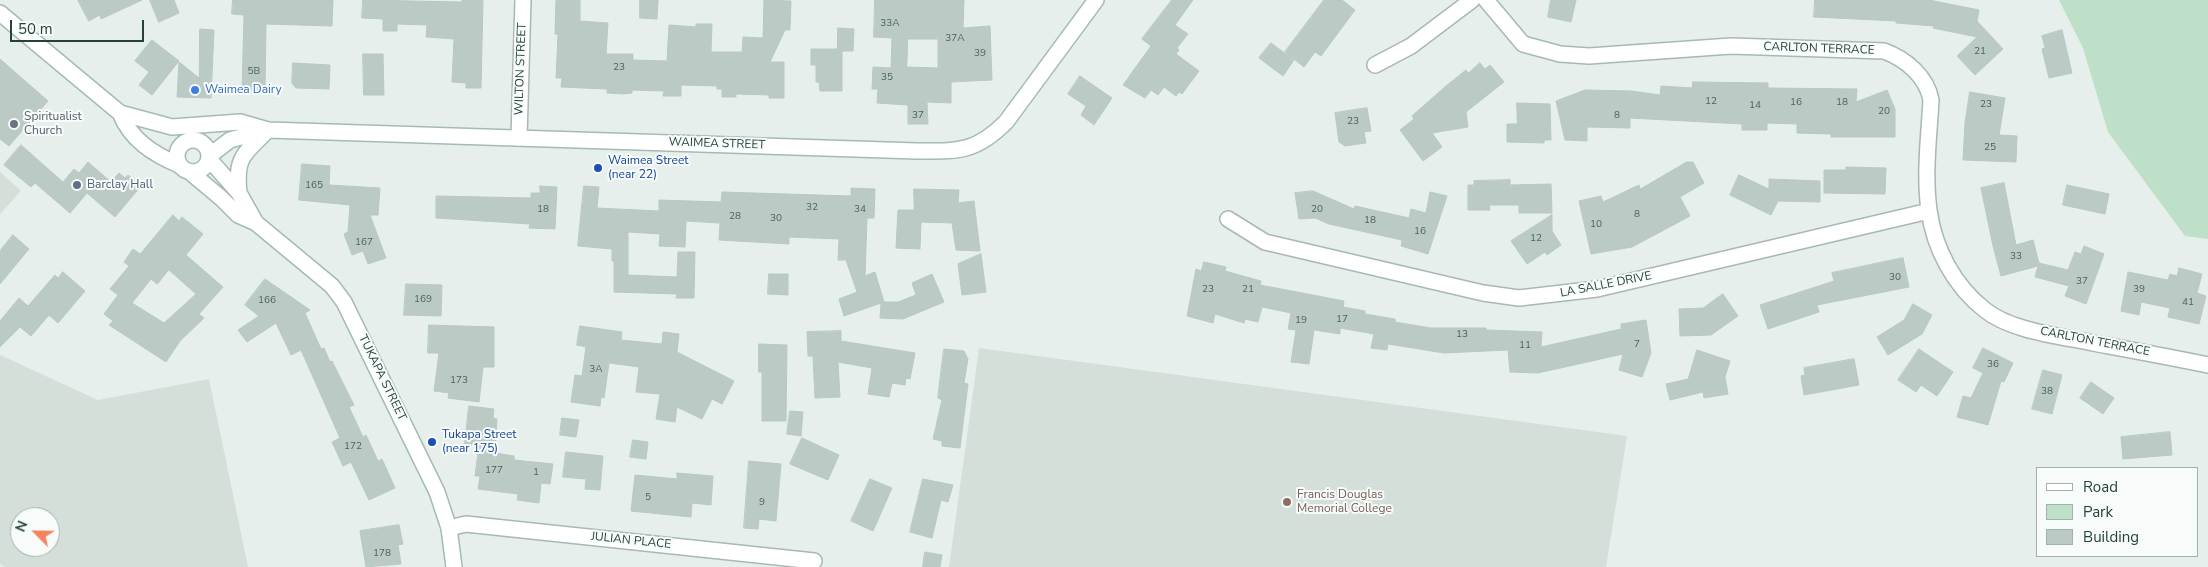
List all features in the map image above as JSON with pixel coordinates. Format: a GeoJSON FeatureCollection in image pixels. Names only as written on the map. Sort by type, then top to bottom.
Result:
{"type":"FeatureCollection","features":[{"type":"Feature","properties":{"kind":"street","name":"WILTON STREET"},"geometry":{"type":"LineString","coordinates":[[519,138],[523,0]]}},
{"type":"Feature","properties":{"kind":"street","name":"WAIMEA STREET"},"geometry":{"type":"LineString","coordinates":[[120,113],[162,126],[176,128],[240,122],[268,130],[917,151],[963,150],[978,144],[992,135],[1006,122],[1096,0]]}},
{"type":"Feature","properties":{"kind":"street"},"geometry":{"type":"LineString","coordinates":[[1375,65],[1411,46],[1472,0]]}},
{"type":"Feature","properties":{"kind":"street","name":"CARLTON TERRACE"},"geometry":{"type":"LineString","coordinates":[[1486,0],[1524,44],[1560,54],[1589,56],[1731,46],[1884,51],[1900,57],[1929,88],[1931,100],[1927,185],[1929,211],[1937,245],[1966,293],[1986,311],[2009,322],[2042,332],[2208,365]]}},
{"type":"Feature","properties":{"kind":"street","name":"TUKAPA STREET"},"geometry":{"type":"LineString","coordinates":[[0,13],[120,113],[128,130],[152,152],[184,169],[221,198],[238,216],[256,223],[332,286],[344,302],[437,492],[449,528],[454,567]]}},
{"type":"Feature","properties":{"kind":"street"},"geometry":{"type":"LineString","coordinates":[[176,128],[191,140],[205,145],[209,158],[202,170],[184,169],[176,160],[178,148],[191,140],[207,124]]}},
{"type":"Feature","properties":{"kind":"street","name":"WAIMEA STREET"},"geometry":{"type":"LineString","coordinates":[[209,158],[230,140],[268,130]]}},
{"type":"Feature","properties":{"kind":"street"},"geometry":{"type":"LineString","coordinates":[[239,193],[237,173],[240,162],[246,152],[268,130]]}},
{"type":"Feature","properties":{"kind":"street","name":"TUKAPA STREET"},"geometry":{"type":"LineString","coordinates":[[209,158],[239,193],[256,223]]}},
{"type":"Feature","properties":{"kind":"street","name":"LA SALLE DRIVE"},"geometry":{"type":"LineString","coordinates":[[1228,219],[1265,242],[1484,293],[1519,298],[1597,290],[1929,211]]}},
{"type":"Feature","properties":{"kind":"street","name":"JULIAN PLACE"},"geometry":{"type":"LineString","coordinates":[[449,528],[466,524],[814,561]]}},
{"type":"Feature","properties":{"kind":"shaded area"},"geometry":{"type":"Polygon","coordinates":[[[0,172],[21,191],[0,214],[0,172]]]}},
{"type":"Feature","properties":{"kind":"shaded area","name":"Francis Douglas Memorial College"},"geometry":{"type":"Polygon","coordinates":[[[979,348],[1627,436],[1606,567],[949,567],[979,348]]]}},
{"type":"Feature","properties":{"kind":"shaded area"},"geometry":{"type":"Polygon","coordinates":[[[0,355],[98,400],[209,379],[248,567],[5,567],[0,564],[0,355]]]}},
{"type":"Feature","properties":{"kind":"green space"},"geometry":{"type":"Polygon","coordinates":[[[2059,0],[2208,0],[2208,239],[2185,236],[2108,132],[2083,48],[2059,0]]]}},
{"type":"Feature","properties":{"kind":"building"},"geometry":{"type":"Polygon","coordinates":[[[78,0],[142,0],[101,19],[100,15],[89,21],[78,0]]]}},
{"type":"Feature","properties":{"kind":"building"},"geometry":{"type":"Polygon","coordinates":[[[150,0],[174,0],[179,13],[159,22],[150,0]]]}},
{"type":"Feature","properties":{"kind":"building"},"geometry":{"type":"Polygon","coordinates":[[[233,0],[333,0],[332,26],[266,24],[265,91],[242,90],[244,15],[232,14],[233,0]]]}},
{"type":"Feature","properties":{"kind":"building"},"geometry":{"type":"Polygon","coordinates":[[[363,0],[462,2],[462,0],[483,0],[481,88],[466,88],[466,83],[452,82],[454,39],[426,37],[427,25],[397,24],[397,31],[383,31],[383,19],[362,18],[363,0]]]}},
{"type":"Feature","properties":{"kind":"building"},"geometry":{"type":"Polygon","coordinates":[[[580,0],[580,21],[608,23],[606,54],[633,54],[633,60],[667,61],[669,25],[696,27],[696,24],[712,24],[711,52],[742,52],[743,37],[763,38],[764,0],[791,1],[790,30],[785,30],[770,62],[784,62],[784,98],[769,98],[769,95],[736,94],[736,97],[722,97],[722,89],[717,89],[717,86],[681,85],[681,96],[663,96],[664,91],[632,90],[632,93],[624,94],[607,93],[607,89],[561,87],[562,78],[556,78],[558,34],[555,34],[556,1],[580,0]]]}},
{"type":"Feature","properties":{"kind":"building"},"geometry":{"type":"Polygon","coordinates":[[[640,0],[658,0],[657,19],[640,18],[640,0]]]}},
{"type":"Feature","properties":{"kind":"building"},"geometry":{"type":"Polygon","coordinates":[[[875,0],[964,0],[963,28],[990,26],[992,80],[951,82],[951,103],[927,102],[928,124],[908,124],[908,105],[877,103],[878,89],[872,89],[873,67],[891,68],[892,38],[874,37],[875,0]],[[908,39],[907,67],[938,68],[938,39],[908,39]]]}},
{"type":"Feature","properties":{"kind":"building"},"geometry":{"type":"Polygon","coordinates":[[[1172,0],[1193,0],[1175,25],[1188,34],[1177,48],[1179,50],[1176,54],[1199,71],[1182,94],[1179,92],[1176,96],[1164,87],[1158,95],[1151,90],[1145,98],[1123,85],[1151,46],[1142,39],[1172,0]]]}},
{"type":"Feature","properties":{"kind":"building"},"geometry":{"type":"Polygon","coordinates":[[[1324,0],[1342,0],[1355,10],[1321,56],[1315,52],[1304,67],[1285,52],[1324,0]]]}},
{"type":"Feature","properties":{"kind":"building"},"geometry":{"type":"Polygon","coordinates":[[[1551,0],[1576,0],[1571,22],[1548,17],[1551,0]]]}},
{"type":"Feature","properties":{"kind":"building"},"geometry":{"type":"Polygon","coordinates":[[[1815,0],[1929,0],[1979,10],[1977,21],[2003,49],[1975,75],[1957,56],[1977,37],[1933,28],[1934,26],[1896,23],[1896,21],[1814,17],[1815,0]]]}},
{"type":"Feature","properties":{"kind":"building"},"geometry":{"type":"Polygon","coordinates":[[[838,28],[854,29],[853,51],[842,51],[842,91],[820,91],[819,82],[816,82],[816,65],[811,65],[811,49],[837,49],[838,28]]]}},
{"type":"Feature","properties":{"kind":"building"},"geometry":{"type":"Polygon","coordinates":[[[200,29],[214,30],[211,98],[177,97],[179,62],[199,78],[200,29]]]}},
{"type":"Feature","properties":{"kind":"building"},"geometry":{"type":"Polygon","coordinates":[[[2062,30],[2072,73],[2049,78],[2042,49],[2045,48],[2042,36],[2062,30]]]}},
{"type":"Feature","properties":{"kind":"building"},"geometry":{"type":"Polygon","coordinates":[[[152,40],[179,61],[152,95],[139,85],[149,72],[135,61],[152,40]]]}},
{"type":"Feature","properties":{"kind":"building"},"geometry":{"type":"Polygon","coordinates":[[[1271,43],[1294,60],[1283,76],[1259,58],[1271,43]]]}},
{"type":"Feature","properties":{"kind":"building"},"geometry":{"type":"Polygon","coordinates":[[[363,54],[383,54],[384,95],[364,95],[363,54]]]}},
{"type":"Feature","properties":{"kind":"building","name":"Spiritualist Church"},"geometry":{"type":"Polygon","coordinates":[[[0,59],[48,101],[9,146],[0,139],[0,59]]]}},
{"type":"Feature","properties":{"kind":"building"},"geometry":{"type":"Polygon","coordinates":[[[293,63],[330,65],[329,89],[296,88],[292,83],[293,63]]]}},
{"type":"Feature","properties":{"kind":"building"},"geometry":{"type":"Polygon","coordinates":[[[1480,63],[1485,69],[1490,65],[1504,82],[1466,112],[1468,127],[1432,133],[1442,147],[1423,161],[1400,130],[1414,119],[1412,116],[1446,86],[1466,70],[1468,73],[1480,63]]]}},
{"type":"Feature","properties":{"kind":"building"},"geometry":{"type":"Polygon","coordinates":[[[1080,76],[1112,98],[1094,125],[1081,115],[1086,106],[1068,94],[1080,76]]]}},
{"type":"Feature","properties":{"kind":"building"},"geometry":{"type":"Polygon","coordinates":[[[1693,82],[1768,83],[1768,88],[1857,89],[1856,102],[1887,90],[1895,109],[1895,137],[1831,137],[1831,134],[1797,133],[1797,124],[1767,123],[1767,130],[1742,130],[1742,124],[1630,118],[1630,128],[1587,127],[1587,141],[1565,140],[1556,101],[1585,90],[1631,91],[1660,95],[1661,86],[1692,88],[1693,82]]]}},
{"type":"Feature","properties":{"kind":"building"},"geometry":{"type":"Polygon","coordinates":[[[1970,92],[2005,98],[1999,135],[2017,136],[2016,162],[1963,160],[1965,123],[1970,92]]]}},
{"type":"Feature","properties":{"kind":"building"},"geometry":{"type":"Polygon","coordinates":[[[1517,103],[1550,104],[1551,140],[1544,140],[1544,143],[1507,142],[1507,124],[1517,124],[1517,103]]]}},
{"type":"Feature","properties":{"kind":"building"},"geometry":{"type":"Polygon","coordinates":[[[1367,108],[1371,131],[1364,132],[1366,143],[1345,146],[1339,142],[1335,113],[1367,108]]]}},
{"type":"Feature","properties":{"kind":"building"},"geometry":{"type":"Polygon","coordinates":[[[21,145],[63,182],[74,169],[79,173],[88,162],[111,182],[119,173],[125,178],[128,175],[141,186],[115,217],[87,193],[70,213],[35,183],[31,187],[4,165],[21,145]]]}},
{"type":"Feature","properties":{"kind":"building"},"geometry":{"type":"Polygon","coordinates":[[[1687,162],[1693,162],[1704,183],[1680,197],[1690,216],[1632,247],[1591,254],[1579,201],[1601,196],[1603,202],[1639,185],[1640,189],[1687,162]]]}},
{"type":"Feature","properties":{"kind":"building"},"geometry":{"type":"Polygon","coordinates":[[[302,164],[330,166],[329,185],[380,188],[378,215],[370,215],[386,258],[368,264],[363,251],[352,255],[344,234],[348,232],[350,205],[299,200],[302,164]]]}},
{"type":"Feature","properties":{"kind":"building"},"geometry":{"type":"Polygon","coordinates":[[[1846,167],[1886,168],[1885,194],[1824,193],[1824,170],[1846,170],[1846,167]]]}},
{"type":"Feature","properties":{"kind":"building"},"geometry":{"type":"Polygon","coordinates":[[[1739,175],[1769,189],[1769,179],[1820,181],[1820,202],[1778,201],[1771,215],[1730,195],[1739,175]]]}},
{"type":"Feature","properties":{"kind":"building"},"geometry":{"type":"Polygon","coordinates":[[[1510,180],[1510,185],[1551,184],[1552,213],[1519,213],[1519,205],[1489,205],[1490,210],[1468,210],[1468,185],[1474,185],[1474,181],[1510,180]]]}},
{"type":"Feature","properties":{"kind":"building"},"geometry":{"type":"Polygon","coordinates":[[[2004,183],[2016,245],[2033,240],[2039,263],[2068,270],[2075,252],[2081,254],[2084,246],[2104,254],[2086,304],[2065,296],[2069,286],[2035,277],[2038,266],[2001,276],[1981,188],[2004,183]]]}},
{"type":"Feature","properties":{"kind":"building"},"geometry":{"type":"Polygon","coordinates":[[[2067,185],[2109,194],[2105,214],[2063,205],[2067,185]]]}},
{"type":"Feature","properties":{"kind":"building"},"geometry":{"type":"Polygon","coordinates":[[[540,186],[557,187],[555,229],[529,228],[530,224],[436,218],[436,196],[531,198],[531,193],[540,193],[540,186]]]}},
{"type":"Feature","properties":{"kind":"building"},"geometry":{"type":"Polygon","coordinates":[[[584,186],[599,187],[597,208],[659,211],[659,200],[721,202],[722,192],[851,196],[851,188],[875,189],[874,218],[867,218],[865,276],[875,272],[884,302],[898,302],[916,295],[912,283],[932,274],[944,302],[903,319],[880,318],[881,303],[844,316],[839,299],[857,292],[846,260],[838,260],[839,239],[789,237],[789,244],[719,240],[720,223],[686,221],[685,247],[659,246],[660,234],[628,232],[628,275],[677,277],[678,252],[695,252],[694,298],[676,298],[677,294],[614,292],[612,249],[578,246],[584,186]]]}},
{"type":"Feature","properties":{"kind":"building"},"geometry":{"type":"Polygon","coordinates":[[[914,189],[959,190],[958,203],[974,201],[980,251],[956,250],[952,223],[921,222],[920,249],[896,248],[898,210],[914,210],[914,189]]]}},
{"type":"Feature","properties":{"kind":"building"},"geometry":{"type":"Polygon","coordinates":[[[1313,191],[1354,209],[1355,206],[1409,218],[1411,209],[1426,213],[1430,192],[1447,196],[1428,254],[1401,246],[1402,240],[1329,224],[1315,218],[1299,219],[1295,193],[1313,191]]]}},
{"type":"Feature","properties":{"kind":"building"},"geometry":{"type":"Polygon","coordinates":[[[173,215],[179,221],[182,217],[203,234],[186,255],[223,287],[199,314],[204,318],[180,341],[166,362],[109,325],[113,321],[104,314],[118,295],[110,289],[129,266],[124,262],[133,249],[140,254],[173,215]],[[169,270],[157,284],[151,279],[132,303],[164,323],[196,294],[169,270]]]}},
{"type":"Feature","properties":{"kind":"building"},"geometry":{"type":"Polygon","coordinates":[[[1552,215],[1552,231],[1561,245],[1547,255],[1545,252],[1527,264],[1511,241],[1552,215]]]}},
{"type":"Feature","properties":{"kind":"building"},"geometry":{"type":"Polygon","coordinates":[[[13,235],[29,249],[0,284],[0,251],[13,235]]]}},
{"type":"Feature","properties":{"kind":"building"},"geometry":{"type":"Polygon","coordinates":[[[981,254],[986,292],[962,295],[958,264],[981,254]]]}},
{"type":"Feature","properties":{"kind":"building"},"geometry":{"type":"Polygon","coordinates":[[[1903,258],[1909,287],[1817,305],[1819,312],[1768,329],[1760,305],[1834,281],[1832,273],[1903,258]]]}},
{"type":"Feature","properties":{"kind":"building"},"geometry":{"type":"Polygon","coordinates":[[[1204,262],[1226,267],[1225,271],[1261,281],[1260,285],[1344,301],[1343,307],[1365,311],[1365,314],[1395,319],[1395,322],[1431,328],[1486,328],[1486,330],[1542,332],[1541,347],[1621,329],[1621,324],[1646,320],[1651,353],[1642,377],[1619,370],[1623,354],[1538,373],[1510,372],[1508,350],[1444,353],[1388,344],[1387,350],[1371,348],[1374,334],[1340,328],[1340,334],[1314,330],[1309,364],[1291,362],[1296,330],[1288,329],[1291,313],[1262,307],[1258,322],[1245,319],[1244,323],[1215,314],[1213,323],[1187,316],[1196,269],[1201,271],[1204,262]]]}},
{"type":"Feature","properties":{"kind":"building"},"geometry":{"type":"Polygon","coordinates":[[[2179,268],[2202,274],[2197,293],[2206,296],[2199,324],[2168,317],[2170,308],[2141,302],[2139,315],[2121,311],[2128,272],[2168,280],[2170,274],[2177,276],[2179,268]]]}},
{"type":"Feature","properties":{"kind":"building"},"geometry":{"type":"Polygon","coordinates":[[[63,272],[85,291],[58,323],[49,315],[31,336],[20,327],[0,347],[0,321],[19,298],[28,306],[55,275],[58,278],[63,272]]]}},
{"type":"Feature","properties":{"kind":"building"},"geometry":{"type":"Polygon","coordinates":[[[769,274],[788,274],[788,295],[768,294],[769,274]]]}},
{"type":"Feature","properties":{"kind":"building"},"geometry":{"type":"Polygon","coordinates":[[[265,279],[310,310],[305,313],[321,349],[324,348],[330,362],[332,361],[354,405],[349,407],[363,437],[366,435],[378,461],[382,459],[395,488],[369,500],[351,462],[343,466],[332,442],[340,438],[301,350],[291,355],[276,323],[247,342],[238,330],[259,316],[245,305],[265,279]]]}},
{"type":"Feature","properties":{"kind":"building"},"geometry":{"type":"Polygon","coordinates":[[[406,284],[442,285],[441,316],[404,315],[406,284]]]}},
{"type":"Feature","properties":{"kind":"building"},"geometry":{"type":"Polygon","coordinates":[[[1723,294],[1738,316],[1711,335],[1680,336],[1679,309],[1703,308],[1723,294]]]}},
{"type":"Feature","properties":{"kind":"building"},"geometry":{"type":"Polygon","coordinates":[[[1913,304],[1932,315],[1922,334],[1888,355],[1877,337],[1904,320],[1913,304]]]}},
{"type":"Feature","properties":{"kind":"building"},"geometry":{"type":"Polygon","coordinates":[[[429,325],[494,327],[494,367],[483,367],[479,402],[448,398],[449,393],[434,391],[439,353],[428,353],[429,325]]]}},
{"type":"Feature","properties":{"kind":"building"},"geometry":{"type":"Polygon","coordinates":[[[580,326],[622,332],[621,340],[662,344],[663,332],[679,334],[677,352],[734,381],[722,404],[712,399],[702,419],[677,407],[675,422],[656,419],[660,394],[636,392],[639,367],[609,363],[604,398],[601,397],[600,406],[571,402],[575,375],[582,376],[586,347],[577,345],[580,326]]]}},
{"type":"Feature","properties":{"kind":"building"},"geometry":{"type":"Polygon","coordinates":[[[841,331],[841,341],[915,353],[910,379],[906,378],[905,385],[892,383],[889,397],[868,394],[872,368],[838,362],[840,397],[815,398],[813,356],[808,356],[807,332],[841,331]]]}},
{"type":"Feature","properties":{"kind":"building"},"geometry":{"type":"Polygon","coordinates":[[[759,344],[787,345],[786,421],[762,421],[762,372],[759,372],[759,344]]]}},
{"type":"Feature","properties":{"kind":"building"},"geometry":{"type":"Polygon","coordinates":[[[1983,348],[2013,363],[2004,382],[2001,381],[1988,425],[1957,417],[1963,396],[1971,398],[1983,373],[1973,368],[1983,348]]]}},
{"type":"Feature","properties":{"kind":"building"},"geometry":{"type":"Polygon","coordinates":[[[944,349],[964,351],[968,359],[964,383],[968,384],[960,448],[942,446],[942,441],[933,439],[942,400],[938,398],[944,349]]]}},
{"type":"Feature","properties":{"kind":"building"},"geometry":{"type":"Polygon","coordinates":[[[1919,349],[1953,372],[1937,396],[1921,385],[1916,392],[1898,380],[1919,349]]]}},
{"type":"Feature","properties":{"kind":"building"},"geometry":{"type":"Polygon","coordinates":[[[1697,350],[1730,361],[1725,377],[1728,394],[1704,398],[1703,392],[1670,400],[1666,384],[1688,379],[1697,350]]]}},
{"type":"Feature","properties":{"kind":"building"},"geometry":{"type":"Polygon","coordinates":[[[1854,359],[1859,385],[1804,395],[1801,376],[1805,375],[1804,368],[1854,359]]]}},
{"type":"Feature","properties":{"kind":"building"},"geometry":{"type":"Polygon","coordinates":[[[2043,370],[2062,375],[2052,414],[2032,409],[2043,370]]]}},
{"type":"Feature","properties":{"kind":"building"},"geometry":{"type":"Polygon","coordinates":[[[2091,382],[2114,398],[2103,414],[2080,398],[2091,382]]]}},
{"type":"Feature","properties":{"kind":"building"},"geometry":{"type":"Polygon","coordinates":[[[469,406],[494,409],[493,418],[497,419],[495,453],[514,456],[514,460],[553,464],[550,484],[541,483],[539,503],[517,500],[518,494],[478,489],[480,476],[475,476],[479,445],[465,444],[469,406]]]}},
{"type":"Feature","properties":{"kind":"building"},"geometry":{"type":"Polygon","coordinates":[[[790,411],[803,412],[801,436],[787,434],[790,411]]]}},
{"type":"Feature","properties":{"kind":"building"},"geometry":{"type":"Polygon","coordinates":[[[562,418],[579,420],[576,437],[560,435],[562,418]]]}},
{"type":"Feature","properties":{"kind":"building"},"geometry":{"type":"Polygon","coordinates":[[[2170,432],[2172,455],[2123,459],[2121,437],[2170,432]]]}},
{"type":"Feature","properties":{"kind":"building"},"geometry":{"type":"Polygon","coordinates":[[[802,438],[839,455],[828,480],[790,464],[802,438]]]}},
{"type":"Feature","properties":{"kind":"building"},"geometry":{"type":"Polygon","coordinates":[[[633,440],[648,442],[646,459],[630,457],[633,440]]]}},
{"type":"Feature","properties":{"kind":"building"},"geometry":{"type":"Polygon","coordinates":[[[566,452],[603,456],[600,490],[585,489],[586,479],[563,477],[566,452]]]}},
{"type":"Feature","properties":{"kind":"building"},"geometry":{"type":"Polygon","coordinates":[[[749,461],[781,464],[776,521],[759,519],[758,529],[744,528],[749,461]]]}},
{"type":"Feature","properties":{"kind":"building"},"geometry":{"type":"Polygon","coordinates":[[[677,473],[713,476],[711,505],[692,503],[691,517],[631,511],[635,475],[677,479],[677,473]]]}},
{"type":"Feature","properties":{"kind":"building"},"geometry":{"type":"Polygon","coordinates":[[[870,479],[892,488],[873,531],[851,521],[870,479]]]}},
{"type":"Feature","properties":{"kind":"building"},"geometry":{"type":"Polygon","coordinates":[[[923,479],[953,485],[948,502],[941,500],[932,538],[910,532],[923,479]]]}},
{"type":"Feature","properties":{"kind":"building"},"geometry":{"type":"Polygon","coordinates":[[[399,525],[403,544],[398,545],[401,564],[366,567],[360,531],[399,525]]]}},
{"type":"Feature","properties":{"kind":"building"},"geometry":{"type":"Polygon","coordinates":[[[925,552],[942,555],[940,567],[923,567],[925,552]]]}},
{"type":"Feature","properties":{"kind":"place","name":"Waimea Dairy"},"geometry":{"type":"Point","coordinates":[195,90]}},
{"type":"Feature","properties":{"kind":"place","name":"Spiritualist Church"},"geometry":{"type":"Point","coordinates":[14,124]}},
{"type":"Feature","properties":{"kind":"place","name":"Waimea Street (near 22)"},"geometry":{"type":"Point","coordinates":[598,168]}},
{"type":"Feature","properties":{"kind":"place","name":"Barclay Hall"},"geometry":{"type":"Point","coordinates":[77,185]}},
{"type":"Feature","properties":{"kind":"place","name":"Tukapa Street (near 175)"},"geometry":{"type":"Point","coordinates":[432,442]}},
{"type":"Feature","properties":{"kind":"place","name":"Francis Douglas Memorial College"},"geometry":{"type":"Point","coordinates":[1287,502]}}]}
